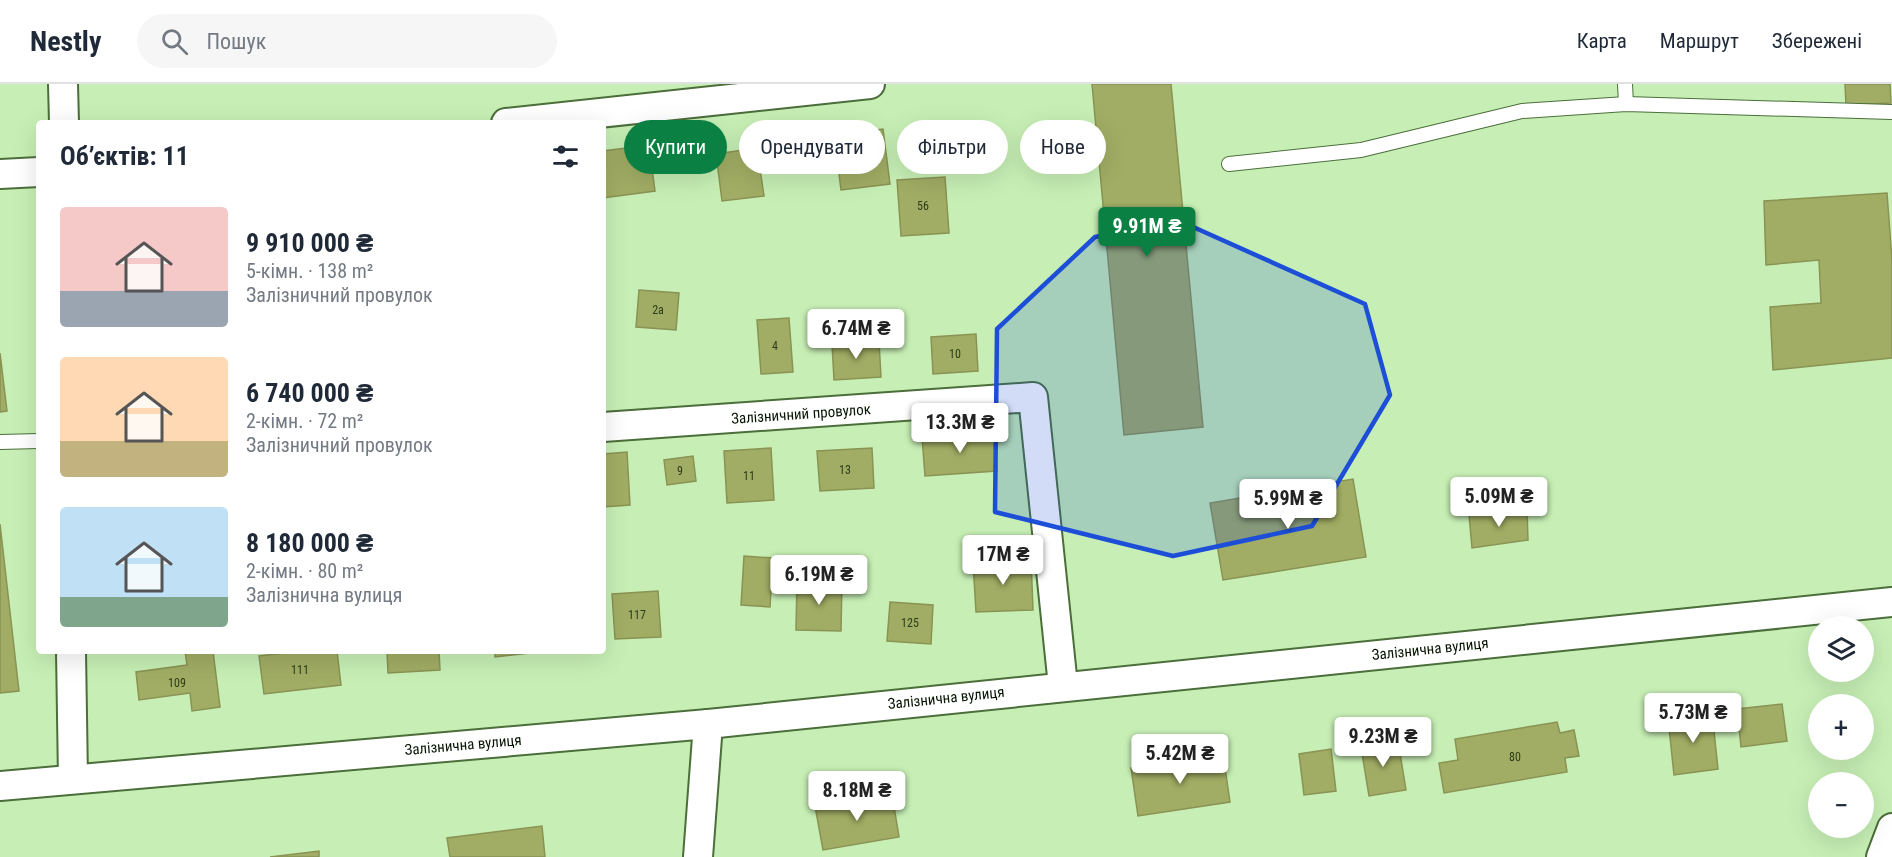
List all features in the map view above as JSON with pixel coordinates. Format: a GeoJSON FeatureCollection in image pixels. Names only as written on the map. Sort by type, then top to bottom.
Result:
{"type":"FeatureCollection","features":[{"type":"Feature","properties":{"kind":"street"},"geometry":{"type":"LineString","coordinates":[[63,84],[64,120]]}},
{"type":"Feature","properties":{"kind":"street"},"geometry":{"type":"LineString","coordinates":[[534,120],[870,84]]}},
{"type":"Feature","properties":{"kind":"street"},"geometry":{"type":"LineString","coordinates":[[0,174],[36,172]]}},
{"type":"Feature","properties":{"kind":"street","name":"Залізничний провулок"},"geometry":{"type":"LineString","coordinates":[[606,428],[1033,397],[1064,686]]}},
{"type":"Feature","properties":{"kind":"street","name":"Залізнична вулиця"},"geometry":{"type":"LineString","coordinates":[[0,786],[708,724],[1892,602]]}},
{"type":"Feature","properties":{"kind":"street"},"geometry":{"type":"LineString","coordinates":[[71,654],[73,779]]}},
{"type":"Feature","properties":{"kind":"street"},"geometry":{"type":"LineString","coordinates":[[698,857],[708,724]]}},
{"type":"Feature","properties":{"kind":"street"},"geometry":{"type":"LineString","coordinates":[[1881,857],[1892,828]]}},
{"type":"Feature","properties":{"kind":"lane"},"geometry":{"type":"LineString","coordinates":[[1625,84],[1626,104]]}},
{"type":"Feature","properties":{"kind":"lane"},"geometry":{"type":"LineString","coordinates":[[1229,164],[1361,150],[1522,111],[1626,104],[1892,112]]}},
{"type":"Feature","properties":{"kind":"lane"},"geometry":{"type":"LineString","coordinates":[[0,442],[36,441]]}},
{"type":"Feature","properties":{"kind":"highlighted area"},"geometry":{"type":"Polygon","coordinates":[[[1182,222],[1365,304],[1390,395],[1312,526],[1173,556],[995,512],[997,329],[1095,237],[1182,222]]]}},
{"type":"Feature","properties":{"kind":"building"},"geometry":{"type":"Polygon","coordinates":[[[1092,84],[1171,84],[1203,427],[1124,435],[1100,174],[1106,174],[1106,120],[1095,120],[1092,84]]]}},
{"type":"Feature","properties":{"kind":"building"},"geometry":{"type":"Polygon","coordinates":[[[1845,84],[1890,84],[1891,103],[1846,105],[1845,84]]]}},
{"type":"Feature","properties":{"kind":"building"},"geometry":{"type":"Polygon","coordinates":[[[885,145],[890,184],[841,190],[839,174],[885,174],[885,145]]]}},
{"type":"Feature","properties":{"kind":"building"},"geometry":{"type":"Polygon","coordinates":[[[624,148],[624,174],[653,174],[655,191],[606,198],[606,151],[624,148]]]}},
{"type":"Feature","properties":{"kind":"building"},"geometry":{"type":"Polygon","coordinates":[[[739,151],[739,174],[761,174],[764,196],[722,201],[719,174],[727,174],[727,152],[739,151]]]}},
{"type":"Feature","properties":{"kind":"building"},"geometry":{"type":"Polygon","coordinates":[[[945,177],[949,233],[901,236],[897,180],[945,177]]]}},
{"type":"Feature","properties":{"kind":"building"},"geometry":{"type":"Polygon","coordinates":[[[1887,193],[1892,260],[1892,358],[1773,370],[1770,307],[1821,303],[1819,260],[1766,265],[1764,201],[1887,193]]]}},
{"type":"Feature","properties":{"kind":"building"},"geometry":{"type":"Polygon","coordinates":[[[639,290],[679,293],[676,330],[636,327],[639,290]]]}},
{"type":"Feature","properties":{"kind":"building"},"geometry":{"type":"Polygon","coordinates":[[[789,318],[793,372],[761,374],[757,320],[789,318]]]}},
{"type":"Feature","properties":{"kind":"building"},"geometry":{"type":"Polygon","coordinates":[[[976,334],[978,371],[933,374],[931,337],[976,334]]]}},
{"type":"Feature","properties":{"kind":"building"},"geometry":{"type":"Polygon","coordinates":[[[879,341],[881,377],[834,380],[832,344],[879,341]]]}},
{"type":"Feature","properties":{"kind":"building"},"geometry":{"type":"Polygon","coordinates":[[[0,353],[7,411],[0,412],[0,353]]]}},
{"type":"Feature","properties":{"kind":"building"},"geometry":{"type":"Polygon","coordinates":[[[994,432],[997,471],[925,476],[922,437],[994,432]]]}},
{"type":"Feature","properties":{"kind":"building"},"geometry":{"type":"Polygon","coordinates":[[[771,448],[774,500],[727,503],[724,451],[771,448]]]}},
{"type":"Feature","properties":{"kind":"building"},"geometry":{"type":"Polygon","coordinates":[[[872,448],[874,488],[820,491],[817,451],[872,448]]]}},
{"type":"Feature","properties":{"kind":"building"},"geometry":{"type":"Polygon","coordinates":[[[627,452],[630,505],[606,507],[606,454],[627,452]]]}},
{"type":"Feature","properties":{"kind":"building"},"geometry":{"type":"Polygon","coordinates":[[[693,456],[696,481],[667,485],[664,460],[693,456]]]}},
{"type":"Feature","properties":{"kind":"building"},"geometry":{"type":"Polygon","coordinates":[[[1353,479],[1366,557],[1223,580],[1210,503],[1353,479]]]}},
{"type":"Feature","properties":{"kind":"building"},"geometry":{"type":"Polygon","coordinates":[[[1527,508],[1528,540],[1472,548],[1469,515],[1527,508]]]}},
{"type":"Feature","properties":{"kind":"building"},"geometry":{"type":"Polygon","coordinates":[[[0,524],[19,691],[0,693],[0,524]]]}},
{"type":"Feature","properties":{"kind":"building"},"geometry":{"type":"Polygon","coordinates":[[[744,556],[773,558],[770,607],[741,605],[744,556]]]}},
{"type":"Feature","properties":{"kind":"building"},"geometry":{"type":"Polygon","coordinates":[[[1031,559],[1033,610],[976,612],[973,562],[1031,559]]]}},
{"type":"Feature","properties":{"kind":"building"},"geometry":{"type":"Polygon","coordinates":[[[797,580],[842,581],[841,631],[796,630],[797,580]]]}},
{"type":"Feature","properties":{"kind":"building"},"geometry":{"type":"Polygon","coordinates":[[[658,591],[661,637],[615,639],[612,594],[658,591]]]}},
{"type":"Feature","properties":{"kind":"building"},"geometry":{"type":"Polygon","coordinates":[[[890,602],[933,605],[931,644],[887,641],[890,602]]]}},
{"type":"Feature","properties":{"kind":"building"},"geometry":{"type":"Polygon","coordinates":[[[185,654],[213,654],[220,707],[192,711],[190,693],[139,700],[136,672],[187,665],[185,654]]]}},
{"type":"Feature","properties":{"kind":"building"},"geometry":{"type":"Polygon","coordinates":[[[337,654],[341,685],[264,694],[259,656],[337,654]]]}},
{"type":"Feature","properties":{"kind":"building"},"geometry":{"type":"Polygon","coordinates":[[[387,654],[439,654],[440,670],[388,673],[387,654]]]}},
{"type":"Feature","properties":{"kind":"building"},"geometry":{"type":"Polygon","coordinates":[[[495,654],[522,654],[495,657],[495,654]]]}},
{"type":"Feature","properties":{"kind":"building"},"geometry":{"type":"Polygon","coordinates":[[[1782,704],[1787,741],[1741,747],[1737,709],[1782,704]]]}},
{"type":"Feature","properties":{"kind":"building"},"geometry":{"type":"Polygon","coordinates":[[[1712,712],[1718,769],[1674,775],[1668,718],[1712,712]]]}},
{"type":"Feature","properties":{"kind":"building"},"geometry":{"type":"Polygon","coordinates":[[[1557,722],[1560,733],[1574,730],[1579,756],[1565,758],[1567,772],[1444,793],[1439,763],[1458,760],[1455,739],[1557,722]]]}},
{"type":"Feature","properties":{"kind":"building"},"geometry":{"type":"Polygon","coordinates":[[[1398,741],[1406,790],[1369,796],[1361,747],[1398,741]]]}},
{"type":"Feature","properties":{"kind":"building"},"geometry":{"type":"Polygon","coordinates":[[[1331,749],[1336,791],[1304,795],[1299,754],[1331,749]]]}},
{"type":"Feature","properties":{"kind":"building"},"geometry":{"type":"Polygon","coordinates":[[[1223,754],[1230,802],[1138,816],[1131,768],[1223,754]]]}},
{"type":"Feature","properties":{"kind":"building"},"geometry":{"type":"Polygon","coordinates":[[[892,794],[899,837],[823,850],[815,806],[892,794]]]}},
{"type":"Feature","properties":{"kind":"building"},"geometry":{"type":"Polygon","coordinates":[[[542,826],[545,857],[450,857],[447,838],[542,826]]]}},
{"type":"Feature","properties":{"kind":"building"},"geometry":{"type":"Polygon","coordinates":[[[319,851],[319,857],[270,857],[319,851]]]}}]}
